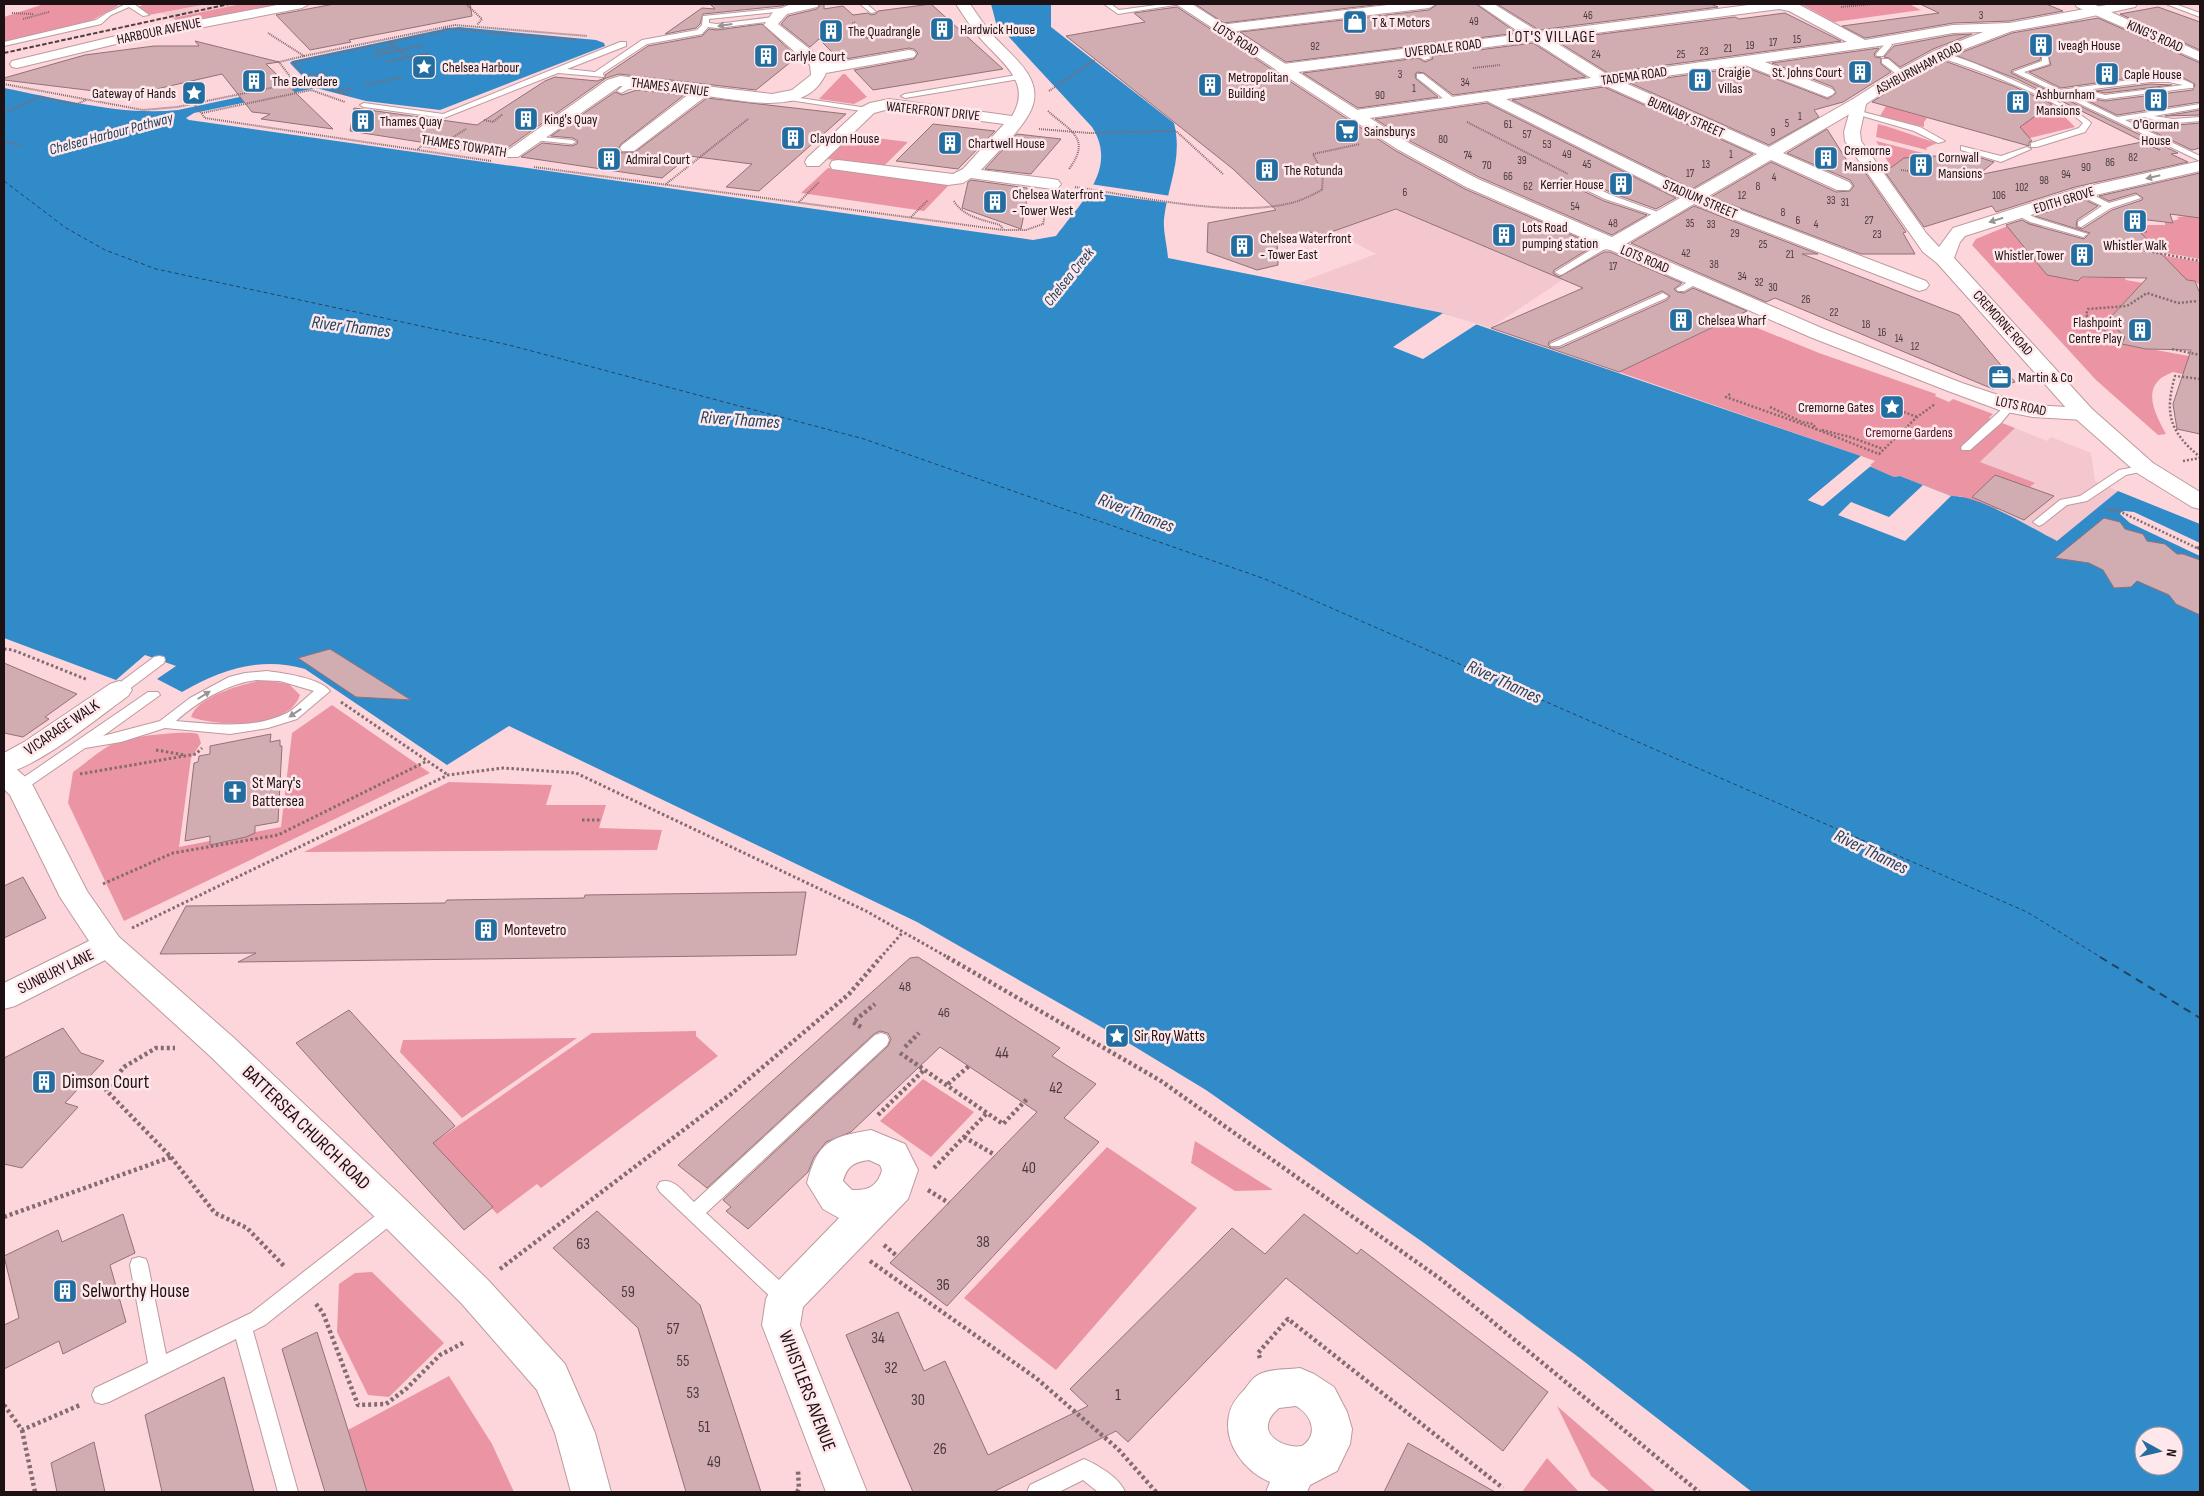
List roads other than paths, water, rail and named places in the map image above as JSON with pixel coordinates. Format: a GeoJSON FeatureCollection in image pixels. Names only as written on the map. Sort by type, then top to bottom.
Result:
{"type":"FeatureCollection","features":[{"type":"Feature","properties":{"kind":"main road","name":"HARBOUR AVENUE"},"geometry":{"type":"LineString","coordinates":[[17,64],[116,40],[302,4]]}},
{"type":"Feature","properties":{"kind":"main road"},"geometry":{"type":"LineString","coordinates":[[789,98],[804,90],[819,73],[819,68],[815,60],[770,25],[778,14],[812,4]]}},
{"type":"Feature","properties":{"kind":"main road"},"geometry":{"type":"LineString","coordinates":[[963,4],[986,35],[1018,69],[1027,88],[1026,102],[1022,114],[963,176]]}},
{"type":"Feature","properties":{"kind":"main road","name":"LOTS ROAD"},"geometry":{"type":"LineString","coordinates":[[1183,4],[1403,146],[1472,183],[1611,245],[1688,285],[1955,387],[2010,406],[2040,412],[2084,414]]}},
{"type":"Feature","properties":{"kind":"main road"},"geometry":{"type":"LineString","coordinates":[[1220,29],[1429,4]]}},
{"type":"Feature","properties":{"kind":"main road","name":"BURNABY STREET"},"geometry":{"type":"LineString","coordinates":[[1485,4],[1605,80],[1843,186]]}},
{"type":"Feature","properties":{"kind":"main road","name":"KING'S ROAD"},"geometry":{"type":"LineString","coordinates":[[2082,4],[2200,56]]}},
{"type":"Feature","properties":{"kind":"main road","name":"ASHBURNHAM ROAD"},"geometry":{"type":"LineString","coordinates":[[1611,245],[1771,154],[1809,130],[1857,107],[1902,74],[1938,54],[2009,27],[2061,19],[2130,4]]}},
{"type":"Feature","properties":{"kind":"main road","name":"UVERDALE ROAD"},"geometry":{"type":"LineString","coordinates":[[1283,69],[1422,55],[1535,36],[1787,5],[1862,44]]}},
{"type":"Feature","properties":{"kind":"main road","name":"TADEMA ROAD"},"geometry":{"type":"LineString","coordinates":[[1356,115],[1862,44],[1884,52],[1911,36],[1953,29],[2009,27]]}},
{"type":"Feature","properties":{"kind":"main road","name":"TADEMA ROAD"},"geometry":{"type":"LineString","coordinates":[[1911,36],[1940,37],[1966,42]]}},
{"type":"Feature","properties":{"kind":"main road"},"geometry":{"type":"LineString","coordinates":[[819,68],[834,68],[909,54]]}},
{"type":"Feature","properties":{"kind":"main road"},"geometry":{"type":"LineString","coordinates":[[1746,61],[1827,92]]}},
{"type":"Feature","properties":{"kind":"main road","name":"THAMES AVENUE"},"geometry":{"type":"LineString","coordinates":[[512,153],[612,84],[620,81],[641,85],[772,99],[789,98]]}},
{"type":"Feature","properties":{"kind":"main road"},"geometry":{"type":"LineString","coordinates":[[628,148],[703,91]]}},
{"type":"Feature","properties":{"kind":"main road","name":"STADIUM STREET"},"geometry":{"type":"LineString","coordinates":[[1488,96],[1693,198],[1919,285]]}},
{"type":"Feature","properties":{"kind":"main road","name":"WATERFRONT DRIVE"},"geometry":{"type":"LineString","coordinates":[[812,162],[868,110],[876,106],[889,104],[1015,123]]}},
{"type":"Feature","properties":{"kind":"main road"},"geometry":{"type":"LineString","coordinates":[[1809,130],[1836,129],[1852,132],[1857,107]]}},
{"type":"Feature","properties":{"kind":"main road","name":"CREMORNE ROAD"},"geometry":{"type":"LineString","coordinates":[[1852,132],[1853,141],[1929,248],[1944,259],[2084,414],[2145,468],[2200,502]]}},
{"type":"Feature","properties":{"kind":"main road"},"geometry":{"type":"LineString","coordinates":[[838,165],[948,180],[963,176],[1052,184]]}},
{"type":"Feature","properties":{"kind":"main road","name":"EDITH GROVE"},"geometry":{"type":"LineString","coordinates":[[1959,232],[2082,193],[2200,166]]}},
{"type":"Feature","properties":{"kind":"main road"},"geometry":{"type":"LineString","coordinates":[[1907,217],[1936,229],[1959,232]]}},
{"type":"Feature","properties":{"kind":"main road"},"geometry":{"type":"LineString","coordinates":[[1944,259],[1951,241],[1959,232]]}},
{"type":"Feature","properties":{"kind":"main road","name":"VICARAGE WALK"},"geometry":{"type":"LineString","coordinates":[[9,775],[34,750],[118,690]]}},
{"type":"Feature","properties":{"kind":"main road","name":"BATTERSEA CHURCH ROAD"},"geometry":{"type":"LineString","coordinates":[[9,775],[75,897],[104,941],[222,1047],[394,1212],[475,1292],[551,1377],[576,1434],[591,1492]]}},
{"type":"Feature","properties":{"kind":"main road","name":"SUNBURY LANE"},"geometry":{"type":"LineString","coordinates":[[4,997],[104,941]]}},
{"type":"Feature","properties":{"kind":"main road"},"geometry":{"type":"LineString","coordinates":[[785,1299],[876,1205]]}},
{"type":"Feature","properties":{"kind":"main road","name":"WHISTLERS AVENUE"},"geometry":{"type":"LineString","coordinates":[[785,1299],[781,1326],[846,1492]]}},
{"type":"Feature","properties":{"kind":"lane"},"geometry":{"type":"LineString","coordinates":[[4,44],[106,20],[130,4],[145,15]]}},
{"type":"Feature","properties":{"kind":"lane"},"geometry":{"type":"LineString","coordinates":[[863,4],[873,12]]}},
{"type":"Feature","properties":{"kind":"lane"},"geometry":{"type":"LineString","coordinates":[[1107,4],[1118,12],[1178,4]]}},
{"type":"Feature","properties":{"kind":"lane"},"geometry":{"type":"LineString","coordinates":[[2169,4],[2200,15]]}},
{"type":"Feature","properties":{"kind":"lane"},"geometry":{"type":"LineString","coordinates":[[706,25],[705,17],[778,14]]}},
{"type":"Feature","properties":{"kind":"lane"},"geometry":{"type":"LineString","coordinates":[[706,25],[717,26],[778,14]]}},
{"type":"Feature","properties":{"kind":"lane"},"geometry":{"type":"LineString","coordinates":[[559,71],[599,75],[645,42],[699,32],[706,25]]}},
{"type":"Feature","properties":{"kind":"lane"},"geometry":{"type":"LineString","coordinates":[[364,105],[444,116],[623,44]]}},
{"type":"Feature","properties":{"kind":"lane"},"geometry":{"type":"LineString","coordinates":[[1884,52],[1902,74]]}},
{"type":"Feature","properties":{"kind":"lane"},"geometry":{"type":"LineString","coordinates":[[1938,54],[1968,64],[2068,108],[2087,123],[2082,130],[2001,159],[1964,148]]}},
{"type":"Feature","properties":{"kind":"lane"},"geometry":{"type":"LineString","coordinates":[[2045,58],[2046,62],[2017,72],[2200,159]]}},
{"type":"Feature","properties":{"kind":"lane","name":"WATERFRONT DRIVE"},"geometry":{"type":"LineString","coordinates":[[905,96],[1022,76]]}},
{"type":"Feature","properties":{"kind":"lane"},"geometry":{"type":"LineString","coordinates":[[1420,76],[1452,101]]}},
{"type":"Feature","properties":{"kind":"lane"},"geometry":{"type":"LineString","coordinates":[[2062,92],[2089,87],[2170,78],[2187,82],[2190,86],[2105,97],[2091,94],[2089,87]]}},
{"type":"Feature","properties":{"kind":"lane"},"geometry":{"type":"LineString","coordinates":[[621,91],[627,87],[641,85]]}},
{"type":"Feature","properties":{"kind":"lane"},"geometry":{"type":"LineString","coordinates":[[789,98],[868,110]]}},
{"type":"Feature","properties":{"kind":"lane"},"geometry":{"type":"LineString","coordinates":[[2118,119],[2200,106]]}},
{"type":"Feature","properties":{"kind":"lane"},"geometry":{"type":"LineString","coordinates":[[1857,107],[1917,129],[1941,141]]}},
{"type":"Feature","properties":{"kind":"lane"},"geometry":{"type":"LineString","coordinates":[[2149,113],[2148,116],[2157,121],[2168,123],[2200,119]]}},
{"type":"Feature","properties":{"kind":"lane"},"geometry":{"type":"LineString","coordinates":[[534,138],[572,142]]}},
{"type":"Feature","properties":{"kind":"lane"},"geometry":{"type":"LineString","coordinates":[[1584,185],[1608,196],[1662,215]]}},
{"type":"Feature","properties":{"kind":"lane"},"geometry":{"type":"LineString","coordinates":[[2082,193],[2108,206]]}},
{"type":"Feature","properties":{"kind":"lane"},"geometry":{"type":"LineString","coordinates":[[2020,213],[2033,220],[2082,229],[2108,206],[2137,198]]}},
{"type":"Feature","properties":{"kind":"lane"},"geometry":{"type":"LineString","coordinates":[[1560,272],[1600,248],[1611,245]]}},
{"type":"Feature","properties":{"kind":"lane"},"geometry":{"type":"LineString","coordinates":[[1555,344],[1663,296]]}},
{"type":"Feature","properties":{"kind":"lane"},"geometry":{"type":"LineString","coordinates":[[1966,448],[1997,421],[2010,406]]}},
{"type":"Feature","properties":{"kind":"lane"},"geometry":{"type":"LineString","coordinates":[[2039,522],[2064,502],[2083,499],[2123,472],[2145,468]]}},
{"type":"Feature","properties":{"kind":"lane"},"geometry":{"type":"LineString","coordinates":[[118,690],[160,660]]}},
{"type":"Feature","properties":{"kind":"lane"},"geometry":{"type":"LineString","coordinates":[[79,745],[120,737],[165,724],[230,730],[268,724],[292,716],[323,692],[316,686],[273,675],[254,675],[232,679],[174,713],[165,724]]}},
{"type":"Feature","properties":{"kind":"lane"},"geometry":{"type":"LineString","coordinates":[[9,775],[79,745],[153,695]]}},
{"type":"Feature","properties":{"kind":"lane"},"geometry":{"type":"LineString","coordinates":[[694,1213],[881,1040]]}},
{"type":"Feature","properties":{"kind":"lane"},"geometry":{"type":"LineString","coordinates":[[666,1187],[785,1299]]}},
{"type":"Feature","properties":{"kind":"lane"},"geometry":{"type":"LineString","coordinates":[[102,1395],[258,1319],[394,1212]]}},
{"type":"Feature","properties":{"kind":"lane"},"geometry":{"type":"LineString","coordinates":[[139,1265],[159,1367]]}},
{"type":"Feature","properties":{"kind":"lane"},"geometry":{"type":"LineString","coordinates":[[242,1326],[288,1492]]}},
{"type":"Feature","properties":{"kind":"lane"},"geometry":{"type":"LineString","coordinates":[[1037,1492],[1084,1469],[1115,1492]]}},
{"type":"Feature","properties":{"kind":"water"},"geometry":{"type":"Polygon","coordinates":[[[991,4],[1051,4],[1051,27],[1174,123],[1177,148],[1176,160],[1164,219],[1168,258],[1443,313],[1861,456],[1808,500],[1822,506],[1869,466],[1894,477],[1900,476],[1951,496],[1963,497],[1990,506],[2057,541],[2118,491],[2200,524],[2200,1492],[1752,1492],[1581,1359],[1424,1243],[1206,1090],[1117,1036],[917,922],[509,726],[447,765],[305,669],[272,664],[241,667],[211,677],[182,692],[157,679],[176,666],[145,655],[116,680],[4,638],[4,88],[112,109],[134,111],[178,110],[305,82],[305,79],[290,63],[292,61],[448,28],[459,27],[596,40],[604,43],[605,46],[440,110],[366,101],[316,88],[194,113],[186,118],[189,120],[1033,240],[1056,236],[1093,185],[1099,171],[1101,157],[1099,142],[1092,127],[996,23],[991,4]]]}},
{"type":"Feature","properties":{"kind":"railway"},"geometry":{"type":"LineString","coordinates":[[4,53],[229,4]]}},
{"type":"Feature","properties":{"kind":"place","name":"T & T Motors"},"geometry":{"type":"Point","coordinates":[1355,22]}},
{"type":"Feature","properties":{"kind":"place","name":"Hardwick House"},"geometry":{"type":"Point","coordinates":[942,29]}},
{"type":"Feature","properties":{"kind":"place","name":"The Quadrangle"},"geometry":{"type":"Point","coordinates":[831,31]}},
{"type":"Feature","properties":{"kind":"place","name":"Iveagh House"},"geometry":{"type":"Point","coordinates":[2041,45]}},
{"type":"Feature","properties":{"kind":"place","name":"Carlyle Court"},"geometry":{"type":"Point","coordinates":[766,56]}},
{"type":"Feature","properties":{"kind":"place","name":"Chelsea Harbour"},"geometry":{"type":"Point","coordinates":[424,67]}},
{"type":"Feature","properties":{"kind":"place","name":"St. Johns Court"},"geometry":{"type":"Point","coordinates":[1860,72]}},
{"type":"Feature","properties":{"kind":"place","name":"Caple House"},"geometry":{"type":"Point","coordinates":[2107,74]}},
{"type":"Feature","properties":{"kind":"place","name":"Craigie Villas"},"geometry":{"type":"Point","coordinates":[1700,80]}},
{"type":"Feature","properties":{"kind":"place","name":"The Belvedere"},"geometry":{"type":"Point","coordinates":[254,81]}},
{"type":"Feature","properties":{"kind":"place","name":"Metropolitan Building"},"geometry":{"type":"Point","coordinates":[1210,85]}},
{"type":"Feature","properties":{"kind":"place","name":"Gateway of Hands"},"geometry":{"type":"Point","coordinates":[194,93]}},
{"type":"Feature","properties":{"kind":"place","name":"O'Gorman House"},"geometry":{"type":"Point","coordinates":[2156,100]}},
{"type":"Feature","properties":{"kind":"place","name":"Ashburnham Mansions"},"geometry":{"type":"Point","coordinates":[2018,102]}},
{"type":"Feature","properties":{"kind":"place","name":"King's Quay"},"geometry":{"type":"Point","coordinates":[526,119]}},
{"type":"Feature","properties":{"kind":"place","name":"Thames Quay"},"geometry":{"type":"Point","coordinates":[363,121]}},
{"type":"Feature","properties":{"kind":"place","name":"Sainsburys"},"geometry":{"type":"Point","coordinates":[1347,131]}},
{"type":"Feature","properties":{"kind":"place","name":"Claydon House"},"geometry":{"type":"Point","coordinates":[793,138]}},
{"type":"Feature","properties":{"kind":"place","name":"Chartwell House"},"geometry":{"type":"Point","coordinates":[950,143]}},
{"type":"Feature","properties":{"kind":"place","name":"Cremorne Mansions"},"geometry":{"type":"Point","coordinates":[1826,158]}},
{"type":"Feature","properties":{"kind":"place","name":"Admiral Court"},"geometry":{"type":"Point","coordinates":[609,159]}},
{"type":"Feature","properties":{"kind":"place","name":"Cornwall Mansions"},"geometry":{"type":"Point","coordinates":[1921,165]}},
{"type":"Feature","properties":{"kind":"place","name":"The Rotunda"},"geometry":{"type":"Point","coordinates":[1267,170]}},
{"type":"Feature","properties":{"kind":"place","name":"Kerrier House"},"geometry":{"type":"Point","coordinates":[1621,184]}},
{"type":"Feature","properties":{"kind":"place","name":"Chelsea Waterfront - Tower West"},"geometry":{"type":"Point","coordinates":[995,202]}},
{"type":"Feature","properties":{"kind":"place","name":"Whistler Walk"},"geometry":{"type":"Point","coordinates":[2135,221]}},
{"type":"Feature","properties":{"kind":"place","name":"Lots Road pumping station"},"geometry":{"type":"Point","coordinates":[1504,235]}},
{"type":"Feature","properties":{"kind":"place","name":"Chelsea Waterfront - Tower East"},"geometry":{"type":"Point","coordinates":[1242,246]}},
{"type":"Feature","properties":{"kind":"place","name":"Whistler Tower"},"geometry":{"type":"Point","coordinates":[2082,255]}},
{"type":"Feature","properties":{"kind":"place","name":"Chelsea Wharf"},"geometry":{"type":"Point","coordinates":[1681,320]}},
{"type":"Feature","properties":{"kind":"place","name":"Flashpoint Centre Play"},"geometry":{"type":"Point","coordinates":[2140,330]}},
{"type":"Feature","properties":{"kind":"place","name":"Martin & Co"},"geometry":{"type":"Point","coordinates":[2000,377]}},
{"type":"Feature","properties":{"kind":"place","name":"Cremorne Gates"},"geometry":{"type":"Point","coordinates":[1892,407]}},
{"type":"Feature","properties":{"kind":"place","name":"St Mary's Battersea"},"geometry":{"type":"Point","coordinates":[235,792]}},
{"type":"Feature","properties":{"kind":"place","name":"Montevetro"},"geometry":{"type":"Point","coordinates":[486,930]}},
{"type":"Feature","properties":{"kind":"place","name":"Sir Roy Watts"},"geometry":{"type":"Point","coordinates":[1117,1036]}},
{"type":"Feature","properties":{"kind":"place","name":"Dimson Court"},"geometry":{"type":"Point","coordinates":[44,1082]}},
{"type":"Feature","properties":{"kind":"place","name":"Selworthy House"},"geometry":{"type":"Point","coordinates":[65,1291]}},
{"type":"Feature","properties":{"kind":"district","name":"LOT'S VILLAGE"},"geometry":{"type":"Point","coordinates":[1552,37]}},
{"type":"Feature","properties":{"kind":"water label","name":"Chelsea Harbour Pathway"},"geometry":{"type":"Point","coordinates":[111,134]}},
{"type":"Feature","properties":{"kind":"water label","name":"Chelsea Creek"},"geometry":{"type":"Point","coordinates":[1069,277]}},
{"type":"Feature","properties":{"kind":"water label","name":"River Thames"},"geometry":{"type":"Point","coordinates":[351,327]}},
{"type":"Feature","properties":{"kind":"water label","name":"River Thames"},"geometry":{"type":"Point","coordinates":[740,420]}},
{"type":"Feature","properties":{"kind":"water label","name":"River Thames"},"geometry":{"type":"Point","coordinates":[1136,513]}},
{"type":"Feature","properties":{"kind":"water label","name":"River Thames"},"geometry":{"type":"Point","coordinates":[1504,682]}},
{"type":"Feature","properties":{"kind":"water label","name":"River Thames"},"geometry":{"type":"Point","coordinates":[1871,852]}},
{"type":"Feature","properties":{"kind":"park label","name":"Cremorne Gardens"},"geometry":{"type":"Point","coordinates":[1909,432]}}]}
